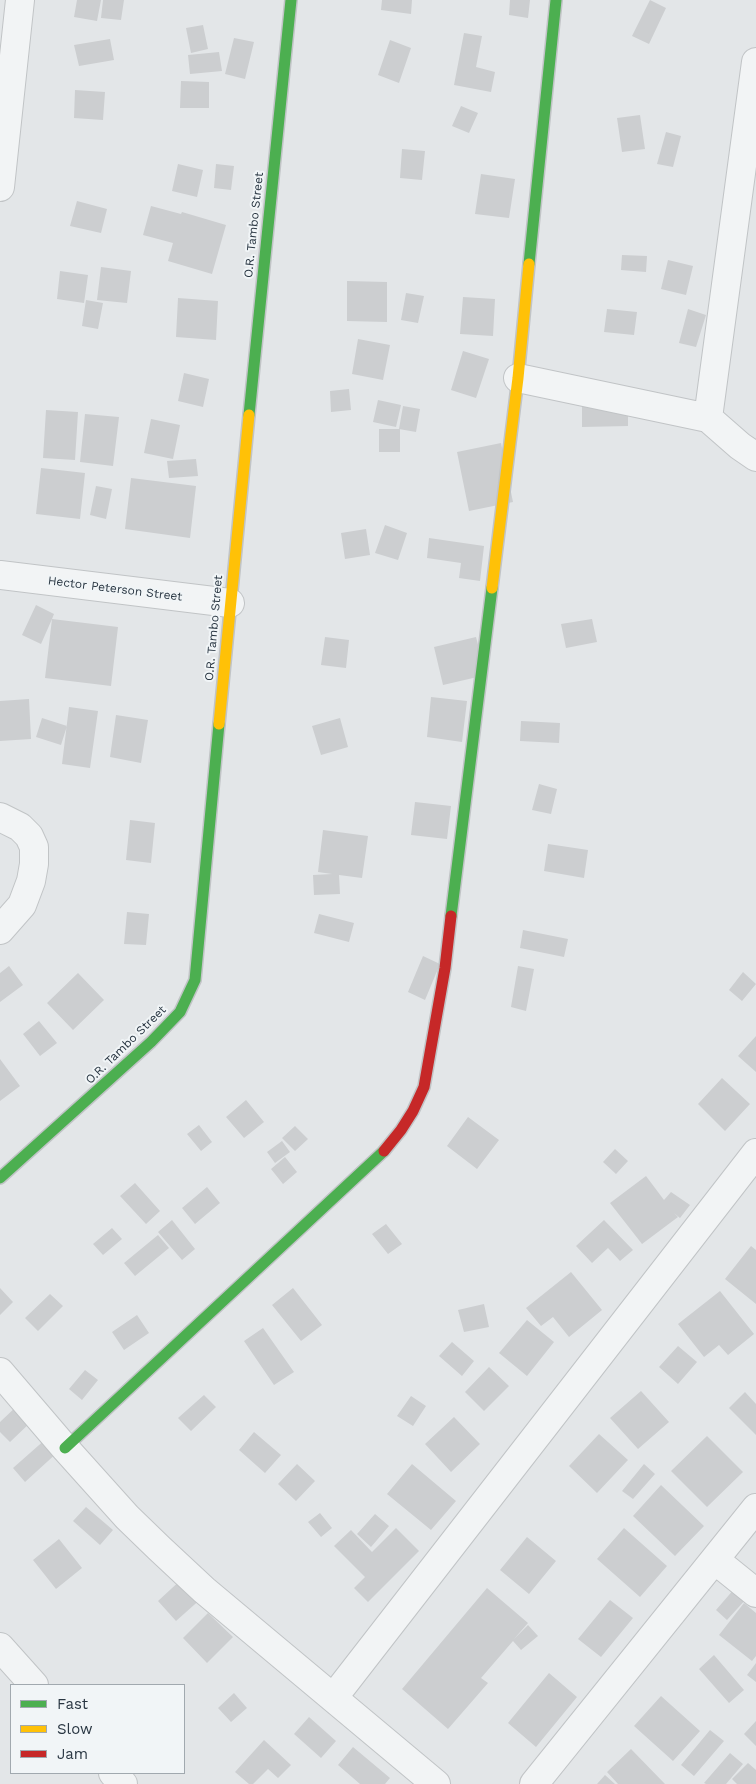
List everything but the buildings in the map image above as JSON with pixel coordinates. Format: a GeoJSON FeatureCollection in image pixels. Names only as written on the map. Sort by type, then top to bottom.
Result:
{"type":"FeatureCollection","features":[{"type":"Feature","properties":{"kind":"street"},"geometry":{"type":"LineString","coordinates":[[0,187],[20,0]]}},
{"type":"Feature","properties":{"kind":"street","name":"O.R. Tambo Street"},"geometry":{"type":"LineString","coordinates":[[0,1178],[151,1042],[180,1012],[195,980],[230,603],[291,0]]}},
{"type":"Feature","properties":{"kind":"street"},"geometry":{"type":"LineString","coordinates":[[65,1448],[378,1158],[401,1130],[413,1111],[424,1087],[445,968],[518,378],[556,0]]}},
{"type":"Feature","properties":{"kind":"street"},"geometry":{"type":"LineString","coordinates":[[708,418],[756,62]]}},
{"type":"Feature","properties":{"kind":"street"},"geometry":{"type":"LineString","coordinates":[[518,378],[708,418],[740,446],[756,457]]}},
{"type":"Feature","properties":{"kind":"street","name":"Hector Peterson Street"},"geometry":{"type":"LineString","coordinates":[[0,575],[230,603]]}},
{"type":"Feature","properties":{"kind":"street"},"geometry":{"type":"LineString","coordinates":[[0,816],[20,827],[29,836],[34,846],[34,864],[31,881],[22,906],[0,930]]}},
{"type":"Feature","properties":{"kind":"street"},"geometry":{"type":"LineString","coordinates":[[332,1698],[756,1153]]}},
{"type":"Feature","properties":{"kind":"street"},"geometry":{"type":"LineString","coordinates":[[0,1372],[127,1517],[159,1548],[204,1590],[436,1784]]}},
{"type":"Feature","properties":{"kind":"street"},"geometry":{"type":"LineString","coordinates":[[534,1784],[756,1508]]}},
{"type":"Feature","properties":{"kind":"street"},"geometry":{"type":"LineString","coordinates":[[715,1560],[756,1593]]}},
{"type":"Feature","properties":{"kind":"street"},"geometry":{"type":"LineString","coordinates":[[0,1647],[33,1684]]}},
{"type":"Feature","properties":{"kind":"street"},"geometry":{"type":"LineString","coordinates":[[114,1774],[123,1784]]}},
{"type":"Feature","properties":{"kind":"traffic: fast"},"geometry":{"type":"LineString","coordinates":[[249,415],[291,0]]}},
{"type":"Feature","properties":{"kind":"traffic: fast"},"geometry":{"type":"LineString","coordinates":[[529,264],[556,0]]}},
{"type":"Feature","properties":{"kind":"traffic: fast"},"geometry":{"type":"LineString","coordinates":[[451,916],[492,588]]}},
{"type":"Feature","properties":{"kind":"traffic: fast"},"geometry":{"type":"LineString","coordinates":[[0,1178],[151,1042],[180,1012],[195,980],[219,724]]}},
{"type":"Feature","properties":{"kind":"traffic: fast"},"geometry":{"type":"LineString","coordinates":[[65,1448],[384,1151]]}},
{"type":"Feature","properties":{"kind":"traffic: slow"},"geometry":{"type":"LineString","coordinates":[[492,588],[518,378],[529,264]]}},
{"type":"Feature","properties":{"kind":"traffic: slow"},"geometry":{"type":"LineString","coordinates":[[219,724],[249,415]]}},
{"type":"Feature","properties":{"kind":"traffic: jam"},"geometry":{"type":"LineString","coordinates":[[384,1151],[413,1111],[424,1087],[445,968],[451,916]]}}]}
